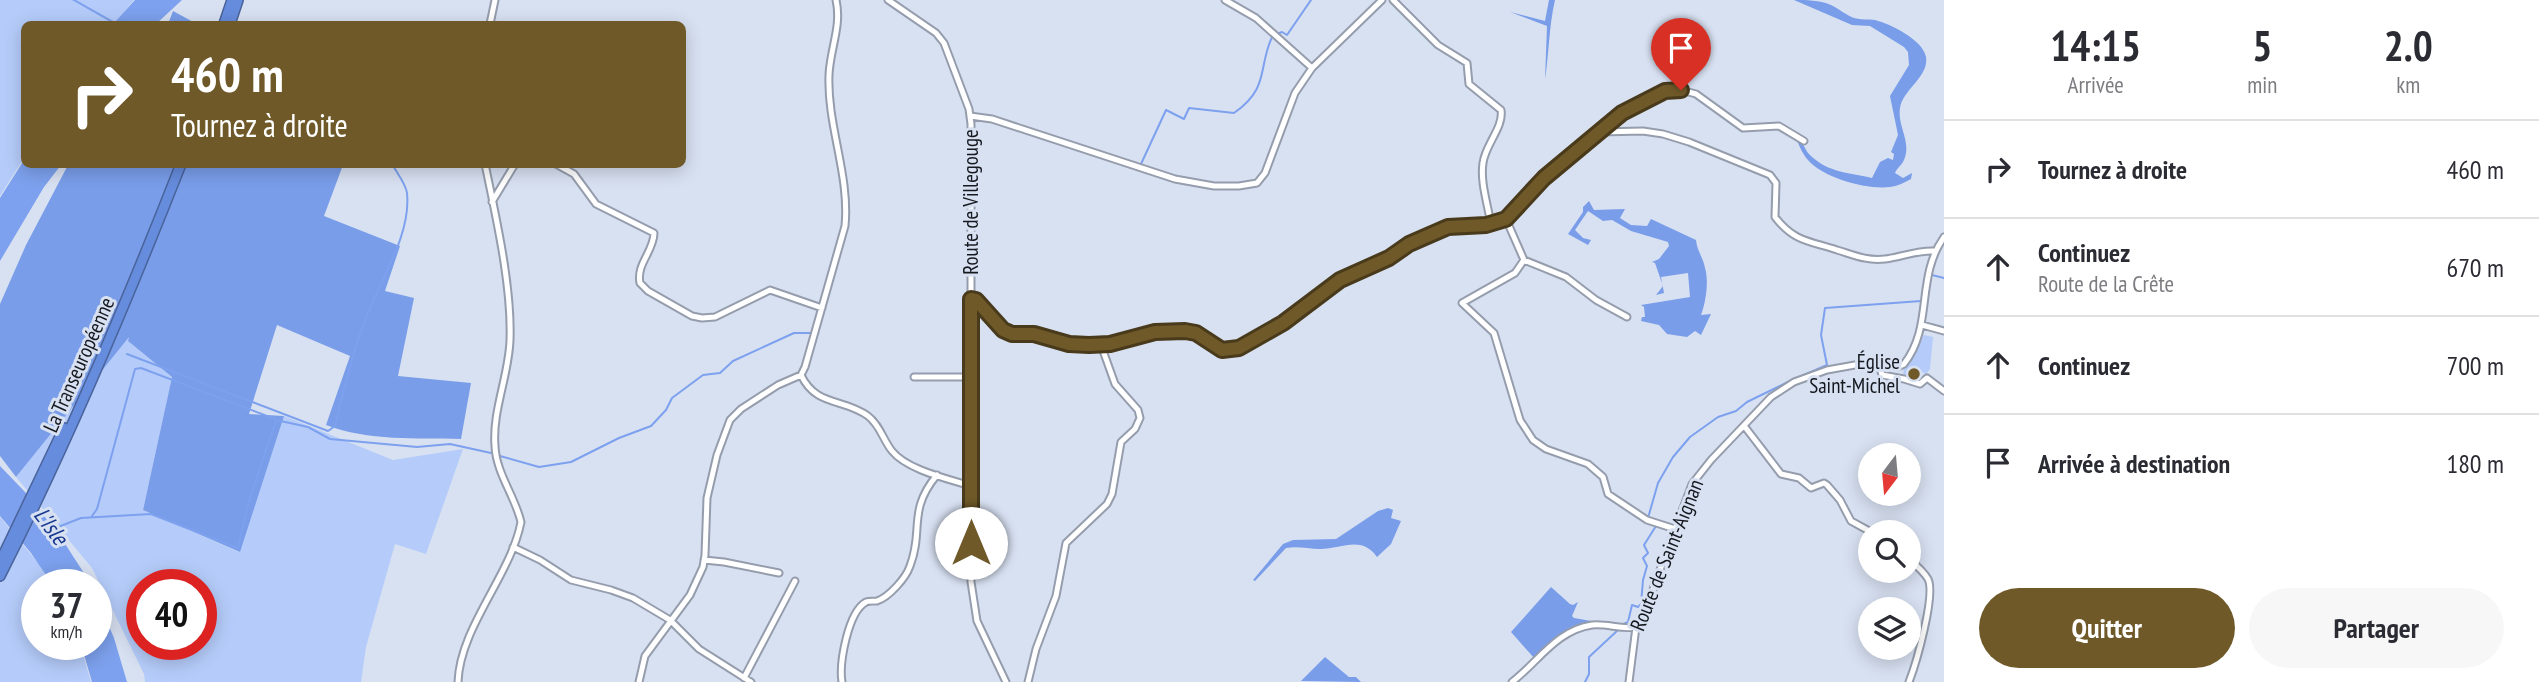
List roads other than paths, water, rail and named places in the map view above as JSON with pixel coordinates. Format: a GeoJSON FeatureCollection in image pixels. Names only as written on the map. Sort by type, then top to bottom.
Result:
{"type":"FeatureCollection","features":[{"type":"Feature","properties":{"kind":"highway"},"geometry":{"type":"LineString","coordinates":[[224,21],[232,0]]}},
{"type":"Feature","properties":{"kind":"highway"},"geometry":{"type":"LineString","coordinates":[[231,21],[238,0]]}},
{"type":"Feature","properties":{"kind":"highway","name":"La Transeuropéenne"},"geometry":{"type":"LineString","coordinates":[[43,480],[115,314],[172,168]]}},
{"type":"Feature","properties":{"kind":"highway","name":"La Transeuropéenne"},"geometry":{"type":"LineString","coordinates":[[0,576],[4,559],[125,303],[179,168]]}},
{"type":"Feature","properties":{"kind":"street"},"geometry":{"type":"LineString","coordinates":[[491,21],[495,0]]}},
{"type":"Feature","properties":{"kind":"street"},"geometry":{"type":"LineString","coordinates":[[835,0],[839,22],[831,55],[831,113],[847,207],[845,226],[801,374],[807,386],[819,397],[869,416],[898,457],[937,475],[971,486]]}},
{"type":"Feature","properties":{"kind":"street","name":"Route de Villegouge"},"geometry":{"type":"LineString","coordinates":[[888,0],[936,33],[944,43],[971,116],[971,582],[975,612],[1006,682]]}},
{"type":"Feature","properties":{"kind":"street"},"geometry":{"type":"LineString","coordinates":[[1225,0],[1256,18],[1312,68]]}},
{"type":"Feature","properties":{"kind":"street"},"geometry":{"type":"LineString","coordinates":[[971,116],[992,119],[1175,179],[1214,186],[1248,186],[1257,183],[1265,173],[1295,93],[1312,68],[1382,0]]}},
{"type":"Feature","properties":{"kind":"street"},"geometry":{"type":"LineString","coordinates":[[1393,0],[1438,45],[1467,62],[1469,84],[1501,110],[1502,117],[1482,165],[1492,225]]}},
{"type":"Feature","properties":{"kind":"street"},"geometry":{"type":"LineString","coordinates":[[971,299],[976,300],[1003,330],[1012,334],[1034,334],[1069,344],[1101,345],[1155,332],[1181,331],[1196,333],[1222,350],[1231,350],[1247,344],[1290,317],[1340,280],[1389,258],[1433,232],[1448,227],[1492,225],[1506,219],[1544,178],[1622,113],[1665,91],[1684,90],[1708,100],[1743,128],[1779,126],[1804,141]]}},
{"type":"Feature","properties":{"kind":"street"},"geometry":{"type":"LineString","coordinates":[[1599,132],[1643,131],[1663,134],[1770,175],[1776,183],[1775,217],[1795,237],[1806,243],[1863,259],[1889,259],[1934,251]]}},
{"type":"Feature","properties":{"kind":"street"},"geometry":{"type":"LineString","coordinates":[[458,682],[460,666],[477,619],[513,547],[521,522],[499,467],[494,445],[509,352],[510,324],[501,243],[486,168]]}},
{"type":"Feature","properties":{"kind":"street"},"geometry":{"type":"LineString","coordinates":[[492,202],[513,168]]}},
{"type":"Feature","properties":{"kind":"street"},"geometry":{"type":"LineString","coordinates":[[563,168],[574,174],[596,204],[654,233],[654,239],[639,271],[640,283],[643,288],[692,316],[715,317],[770,290],[822,307]]}},
{"type":"Feature","properties":{"kind":"street"},"geometry":{"type":"LineString","coordinates":[[1506,219],[1524,260],[1566,277],[1596,300],[1627,317]]}},
{"type":"Feature","properties":{"kind":"street","name":"Route de Saint-Aignan"},"geometry":{"type":"LineString","coordinates":[[1629,682],[1636,627],[1646,616],[1692,484],[1771,397],[1791,384],[1827,370],[1866,363],[1898,367],[1904,365],[1922,325],[1926,276],[1934,251],[1944,237]]}},
{"type":"Feature","properties":{"kind":"street"},"geometry":{"type":"LineString","coordinates":[[1524,260],[1514,273],[1462,303],[1462,306],[1494,333],[1524,427],[1538,445],[1594,468],[1603,477],[1608,494],[1634,513],[1651,522],[1675,529]]}},
{"type":"Feature","properties":{"kind":"street"},"geometry":{"type":"LineString","coordinates":[[1922,325],[1944,331]]}},
{"type":"Feature","properties":{"kind":"street"},"geometry":{"type":"LineString","coordinates":[[1028,682],[1036,649],[1052,606],[1066,543],[1107,504],[1112,494],[1121,442],[1135,429],[1141,416],[1115,384],[1101,345]]}},
{"type":"Feature","properties":{"kind":"street"},"geometry":{"type":"LineString","coordinates":[[1879,364],[1882,375],[1920,384],[1927,377],[1944,391]]}},
{"type":"Feature","properties":{"kind":"street"},"geometry":{"type":"LineString","coordinates":[[639,682],[645,656],[690,595],[704,560],[707,498],[717,455],[730,420],[741,409],[778,385],[801,374]]}},
{"type":"Feature","properties":{"kind":"street"},"geometry":{"type":"LineString","coordinates":[[914,377],[971,377]]}},
{"type":"Feature","properties":{"kind":"street"},"geometry":{"type":"LineString","coordinates":[[1745,427],[1781,474],[1796,476],[1811,488],[1824,483],[1840,500],[1851,521],[1858,525]]}},
{"type":"Feature","properties":{"kind":"street"},"geometry":{"type":"LineString","coordinates":[[842,682],[841,656],[845,639],[859,610],[866,602],[887,596],[907,572],[915,541],[918,507],[923,494],[937,475]]}},
{"type":"Feature","properties":{"kind":"street"},"geometry":{"type":"LineString","coordinates":[[513,547],[571,580],[621,593],[670,620],[699,649],[747,680],[795,581]]}},
{"type":"Feature","properties":{"kind":"street"},"geometry":{"type":"LineString","coordinates":[[704,560],[779,573]]}},
{"type":"Feature","properties":{"kind":"street"},"geometry":{"type":"LineString","coordinates":[[1909,682],[1918,656],[1930,595],[1928,580],[1921,572]]}},
{"type":"Feature","properties":{"kind":"street"},"geometry":{"type":"LineString","coordinates":[[1512,682],[1556,640],[1571,632],[1591,625],[1636,627]]}},
{"type":"Feature","properties":{"kind":"water"},"geometry":{"type":"Polygon","coordinates":[[[72,0],[113,21],[109,21],[72,0]]]}},
{"type":"Feature","properties":{"kind":"water"},"geometry":{"type":"Polygon","coordinates":[[[135,0],[182,0],[159,21],[116,21],[135,0]]]}},
{"type":"Feature","properties":{"kind":"water"},"geometry":{"type":"Polygon","coordinates":[[[21,165],[21,168],[59,168],[44,187],[0,261],[0,198],[21,165]]]}},
{"type":"Feature","properties":{"kind":"water","name":"L'Isle"},"geometry":{"type":"Polygon","coordinates":[[[0,466],[60,536],[81,569],[42,569],[0,516],[0,466]]]}},
{"type":"Feature","properties":{"kind":"water"},"geometry":{"type":"Polygon","coordinates":[[[112,633],[127,682],[92,682],[86,660],[112,660],[112,633]]]}},
{"type":"Feature","properties":{"kind":"waterway"},"geometry":{"type":"LineString","coordinates":[[1277,34],[1282,32],[1287,35],[1311,0]]}},
{"type":"Feature","properties":{"kind":"waterway"},"geometry":{"type":"LineString","coordinates":[[1141,164],[1166,110],[1184,119],[1189,108],[1234,113],[1246,103],[1258,85],[1273,35]]}},
{"type":"Feature","properties":{"kind":"waterway"},"geometry":{"type":"LineString","coordinates":[[127,354],[328,431],[335,426],[360,334],[396,251],[405,222],[407,193],[394,168]]}},
{"type":"Feature","properties":{"kind":"waterway"},"geometry":{"type":"LineString","coordinates":[[1932,275],[1944,278]]}},
{"type":"Feature","properties":{"kind":"waterway"},"geometry":{"type":"LineString","coordinates":[[1797,378],[1827,365],[1821,335],[1825,308],[1921,301]]}},
{"type":"Feature","properties":{"kind":"waterway"},"geometry":{"type":"LineString","coordinates":[[500,456],[539,467],[571,462],[619,438],[651,426],[666,410],[672,398],[703,375],[720,373],[733,361],[794,333],[812,333]]}},
{"type":"Feature","properties":{"kind":"waterway"},"geometry":{"type":"LineString","coordinates":[[92,516],[97,509],[135,369],[141,368],[275,419]]}},
{"type":"Feature","properties":{"kind":"waterway"},"geometry":{"type":"LineString","coordinates":[[1648,518],[1658,483],[1673,457],[1690,437],[1718,417],[1736,411],[1747,402],[1792,380]]}},
{"type":"Feature","properties":{"kind":"waterway","name":"L'Isle"},"geometry":{"type":"LineString","coordinates":[[53,529],[81,518],[151,514],[238,548],[248,504],[276,420],[308,427],[330,439],[417,447],[450,444],[491,453]]}},
{"type":"Feature","properties":{"kind":"waterway"},"geometry":{"type":"LineString","coordinates":[[1621,625],[1628,622],[1632,605],[1638,607],[1641,604],[1647,566],[1643,558],[1648,553],[1644,545],[1656,526]]}},
{"type":"Feature","properties":{"kind":"waterway"},"geometry":{"type":"LineString","coordinates":[[1585,682],[1589,674],[1589,657],[1618,630]]}},
{"type":"Feature","properties":{"kind":"place","name":"Église Saint-Michel"},"geometry":{"type":"Point","coordinates":[1914,374]}}]}
